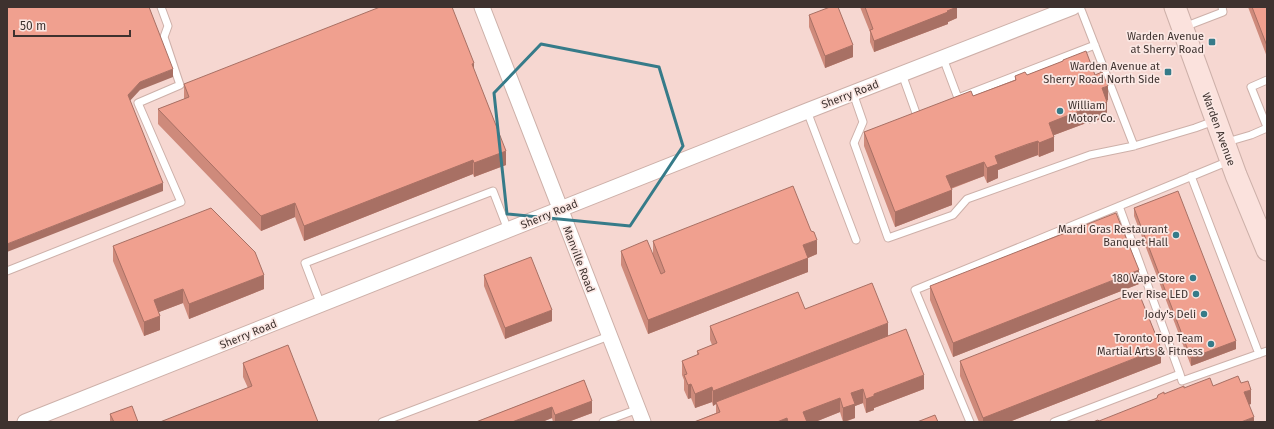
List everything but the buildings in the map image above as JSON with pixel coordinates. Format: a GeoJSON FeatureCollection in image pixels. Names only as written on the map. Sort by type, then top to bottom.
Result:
{"type":"FeatureCollection","features":[{"type":"Feature","properties":{"kind":"main road","name":"Warden Avenue"},"geometry":{"type":"LineString","coordinates":[[1175,7],[1227,152],[1267,250]]}},
{"type":"Feature","properties":{"kind":"street","name":"Manville Road"},"geometry":{"type":"LineString","coordinates":[[482,7],[640,416]]}},
{"type":"Feature","properties":{"kind":"street","name":"Sherry Road"},"geometry":{"type":"LineString","coordinates":[[25,422],[807,111],[1073,7]]}},
{"type":"Feature","properties":{"kind":"lane"},"geometry":{"type":"LineString","coordinates":[[7,271],[181,202],[138,103],[180,85],[164,37],[168,26],[161,7]]}},
{"type":"Feature","properties":{"kind":"lane"},"geometry":{"type":"LineString","coordinates":[[1080,7],[1134,146]]}},
{"type":"Feature","properties":{"kind":"lane"},"geometry":{"type":"LineString","coordinates":[[1183,27],[1224,12],[1222,7]]}},
{"type":"Feature","properties":{"kind":"lane"},"geometry":{"type":"LineString","coordinates":[[943,58],[958,98],[1095,45]]}},
{"type":"Feature","properties":{"kind":"lane"},"geometry":{"type":"LineString","coordinates":[[902,74],[916,113]]}},
{"type":"Feature","properties":{"kind":"lane"},"geometry":{"type":"LineString","coordinates":[[970,422],[915,290],[1191,176],[1251,135],[1267,127],[1251,87],[1267,80]]}},
{"type":"Feature","properties":{"kind":"lane"},"geometry":{"type":"LineString","coordinates":[[853,93],[863,122],[854,143],[888,238],[953,215],[967,199],[1090,155],[1134,146],[1195,128],[1216,120]]}},
{"type":"Feature","properties":{"kind":"lane"},"geometry":{"type":"LineString","coordinates":[[807,111],[856,240]]}},
{"type":"Feature","properties":{"kind":"lane"},"geometry":{"type":"LineString","coordinates":[[1191,176],[1259,354]]}},
{"type":"Feature","properties":{"kind":"lane"},"geometry":{"type":"LineString","coordinates":[[320,305],[305,263],[493,191],[508,230]]}},
{"type":"Feature","properties":{"kind":"lane"},"geometry":{"type":"LineString","coordinates":[[1119,206],[1182,381],[1267,351]]}},
{"type":"Feature","properties":{"kind":"lane"},"geometry":{"type":"LineString","coordinates":[[382,422],[609,336]]}},
{"type":"Feature","properties":{"kind":"lane"},"geometry":{"type":"LineString","coordinates":[[1054,422],[1180,374]]}},
{"type":"Feature","properties":{"kind":"lane"},"geometry":{"type":"LineString","coordinates":[[603,422],[640,416]]}},
{"type":"Feature","properties":{"kind":"highlighted area"},"geometry":{"type":"Polygon","coordinates":[[[541,44],[659,67],[683,146],[630,226],[507,214],[494,93],[541,44]]]}},
{"type":"Feature","properties":{"kind":"place","name":"Warden Avenue at Sherry Road"},"geometry":{"type":"Point","coordinates":[1212,42]}},
{"type":"Feature","properties":{"kind":"place","name":"Warden Avenue at Sherry Road North Side"},"geometry":{"type":"Point","coordinates":[1168,72]}},
{"type":"Feature","properties":{"kind":"place","name":"William Motor Co."},"geometry":{"type":"Point","coordinates":[1060,111]}},
{"type":"Feature","properties":{"kind":"place","name":"Mardi Gras Restaurant Banquet Hall"},"geometry":{"type":"Point","coordinates":[1176,235]}},
{"type":"Feature","properties":{"kind":"place","name":"180 Vape Store"},"geometry":{"type":"Point","coordinates":[1193,278]}},
{"type":"Feature","properties":{"kind":"place","name":"Ever Rise LED"},"geometry":{"type":"Point","coordinates":[1196,294]}},
{"type":"Feature","properties":{"kind":"place","name":"Jody's Deli"},"geometry":{"type":"Point","coordinates":[1204,314]}},
{"type":"Feature","properties":{"kind":"place","name":"Toronto Top Team Martial Arts & Fitness"},"geometry":{"type":"Point","coordinates":[1211,344]}}]}
